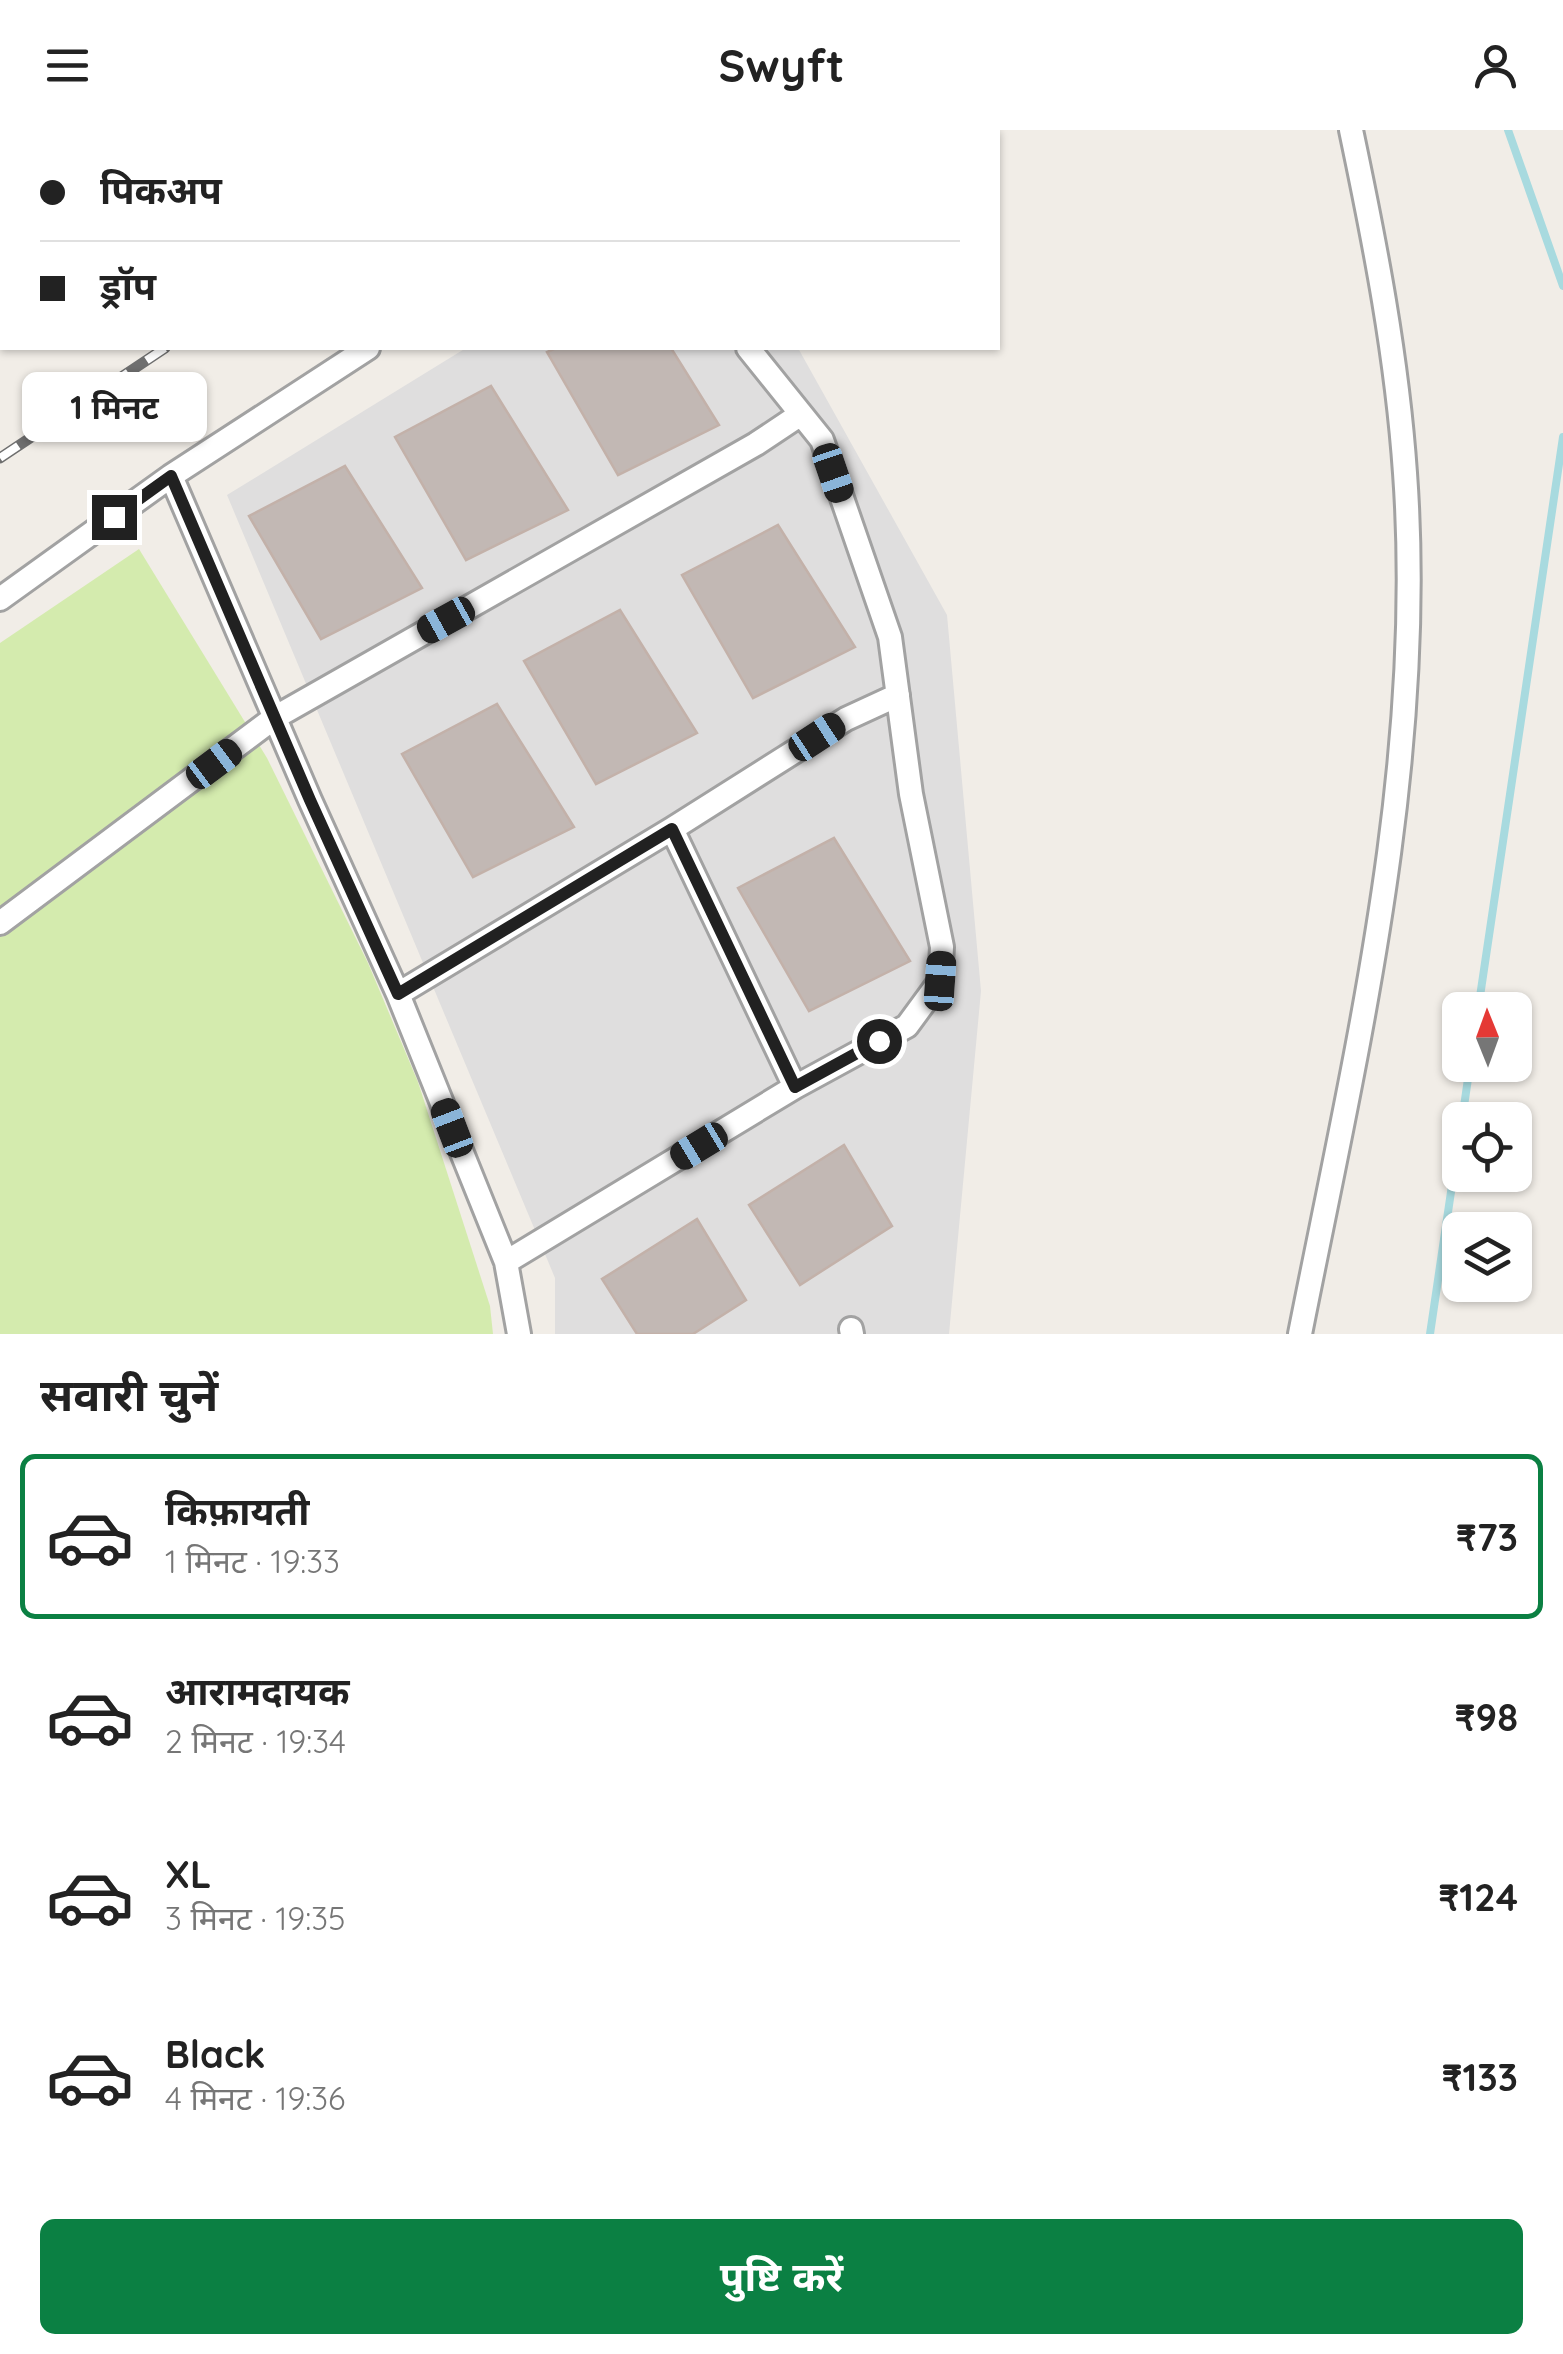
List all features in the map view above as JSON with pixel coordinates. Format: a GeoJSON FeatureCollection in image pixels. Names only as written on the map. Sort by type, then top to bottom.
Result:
{"type":"FeatureCollection","features":[{"type":"Feature","properties":{"kind":"street"},"geometry":{"type":"LineString","coordinates":[[1300,1334],[1370,984],[1398,793],[1408,629],[1406,475],[1386,296],[1352,130]]}},
{"type":"Feature","properties":{"kind":"street"},"geometry":{"type":"LineString","coordinates":[[0,599],[171,476],[365,350]]}},
{"type":"Feature","properties":{"kind":"street"},"geometry":{"type":"LineString","coordinates":[[506,1262],[795,1087],[907,1026],[940,981],[942,947],[910,794],[890,636],[822,440],[750,350]]}},
{"type":"Feature","properties":{"kind":"street"},"geometry":{"type":"LineString","coordinates":[[0,923],[274,718],[756,444],[801,414]]}},
{"type":"Feature","properties":{"kind":"street"},"geometry":{"type":"LineString","coordinates":[[171,476],[398,994],[506,1262],[518,1334]]}},
{"type":"Feature","properties":{"kind":"street"},"geometry":{"type":"LineString","coordinates":[[398,994],[672,829],[846,718],[898,695]]}},
{"type":"Feature","properties":{"kind":"street"},"geometry":{"type":"LineString","coordinates":[[672,829],[795,1087]]}},
{"type":"Feature","properties":{"kind":"shaded area"},"geometry":{"type":"Polygon","coordinates":[[[463,350],[799,350],[947,615],[981,991],[949,1334],[555,1334],[555,1278],[227,495],[463,350]]]}},
{"type":"Feature","properties":{"kind":"green space"},"geometry":{"type":"Polygon","coordinates":[[[139,549],[267,758],[368,963],[418,1082],[490,1306],[493,1334],[0,1334],[0,643],[139,549]]]}},
{"type":"Feature","properties":{"kind":"building"},"geometry":{"type":"Polygon","coordinates":[[[672,350],[719,425],[618,475],[547,352],[672,350]]]}},
{"type":"Feature","properties":{"kind":"building"},"geometry":{"type":"Polygon","coordinates":[[[491,386],[568,510],[466,560],[395,437],[491,386]]]}},
{"type":"Feature","properties":{"kind":"building"},"geometry":{"type":"Polygon","coordinates":[[[345,466],[422,588],[321,639],[249,516],[345,466]]]}},
{"type":"Feature","properties":{"kind":"building"},"geometry":{"type":"Polygon","coordinates":[[[778,525],[855,647],[753,698],[682,575],[778,525]]]}},
{"type":"Feature","properties":{"kind":"building"},"geometry":{"type":"Polygon","coordinates":[[[620,610],[697,733],[596,784],[524,661],[620,610]]]}},
{"type":"Feature","properties":{"kind":"building"},"geometry":{"type":"Polygon","coordinates":[[[497,704],[574,827],[473,877],[402,754],[497,704]]]}},
{"type":"Feature","properties":{"kind":"building"},"geometry":{"type":"Polygon","coordinates":[[[834,838],[910,961],[809,1011],[738,888],[834,838]]]}},
{"type":"Feature","properties":{"kind":"building"},"geometry":{"type":"Polygon","coordinates":[[[844,1145],[892,1226],[800,1285],[749,1205],[844,1145]]]}},
{"type":"Feature","properties":{"kind":"building"},"geometry":{"type":"Polygon","coordinates":[[[697,1219],[746,1300],[693,1334],[637,1334],[602,1279],[697,1219]]]}},
{"type":"Feature","properties":{"kind":"waterway"},"geometry":{"type":"LineString","coordinates":[[1508,130],[1563,286]]}},
{"type":"Feature","properties":{"kind":"waterway"},"geometry":{"type":"LineString","coordinates":[[1481,992],[1563,437]]}},
{"type":"Feature","properties":{"kind":"waterway"},"geometry":{"type":"LineString","coordinates":[[1465,1102],[1468,1082]]}},
{"type":"Feature","properties":{"kind":"waterway"},"geometry":{"type":"LineString","coordinates":[[1430,1334],[1451,1192]]}},
{"type":"Feature","properties":{"kind":"railway"},"geometry":{"type":"LineString","coordinates":[[0,458],[162,350]]}},
{"type":"Feature","properties":{"kind":"route"},"geometry":{"type":"LineString","coordinates":[[114,517],[171,476],[398,994],[672,829],[795,1087],[879,1041]]}}]}
